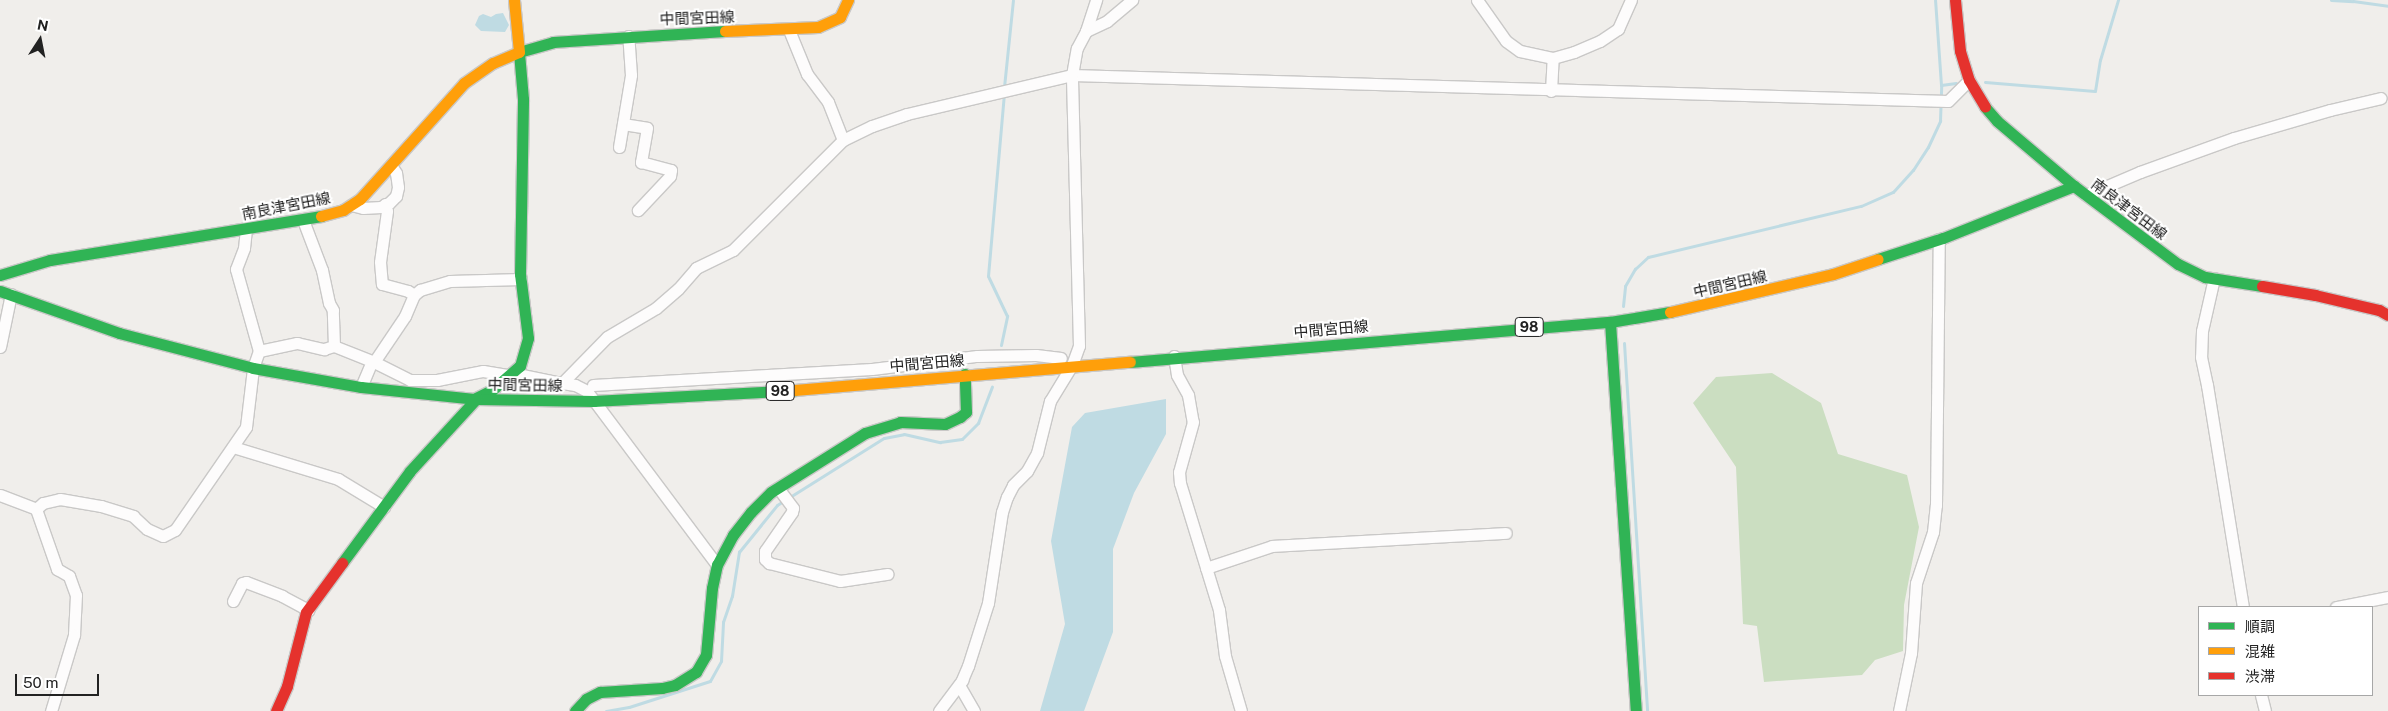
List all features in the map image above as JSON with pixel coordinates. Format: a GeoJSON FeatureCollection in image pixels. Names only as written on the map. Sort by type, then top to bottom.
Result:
{"type":"FeatureCollection","features":[{"type":"Feature","properties":{"kind":"main road"},"geometry":{"type":"LineString","coordinates":[[514,0],[519,52]]}},
{"type":"Feature","properties":{"kind":"main road","name":"中間宮田線"},"geometry":{"type":"LineString","coordinates":[[476,399],[492,390],[520,366],[526,352],[528,338],[521,279],[523,99],[519,52],[553,42],[693,32],[789,30],[818,27],[840,17],[848,0]]}},
{"type":"Feature","properties":{"kind":"main road","name":"南良津宮田線"},"geometry":{"type":"LineString","coordinates":[[1955,0],[1960,51],[1970,80],[1981,102],[1997,121],[2074,186],[2178,264],[2205,277],[2315,295],[2379,310],[2388,315]]}},
{"type":"Feature","properties":{"kind":"main road","name":"南良津宮田線"},"geometry":{"type":"LineString","coordinates":[[0,275],[50,260],[303,220],[343,210],[360,199],[464,83],[493,63],[519,52]]}},
{"type":"Feature","properties":{"kind":"main road","name":"中間宮田線"},"geometry":{"type":"LineString","coordinates":[[476,399],[594,401],[758,393],[1174,356],[1610,322],[1685,310],[1833,274],[1939,239],[2074,186]]}},
{"type":"Feature","properties":{"kind":"main road"},"geometry":{"type":"LineString","coordinates":[[5,292],[119,332],[253,368],[361,387],[476,399]]}},
{"type":"Feature","properties":{"kind":"main road"},"geometry":{"type":"LineString","coordinates":[[1610,322],[1636,711]]}},
{"type":"Feature","properties":{"kind":"main road"},"geometry":{"type":"LineString","coordinates":[[575,711],[586,699],[600,692],[662,688],[675,685],[696,672],[706,655],[712,588],[718,565],[733,535],[751,512],[778,488],[865,433],[884,425],[900,422],[945,424],[960,416],[966,412],[965,374]]}},
{"type":"Feature","properties":{"kind":"main road"},"geometry":{"type":"LineString","coordinates":[[276,711],[287,686],[308,610],[410,471],[476,399]]}},
{"type":"Feature","properties":{"kind":"street"},"geometry":{"type":"LineString","coordinates":[[939,711],[959,685],[968,666],[988,602],[1000,521],[1006,497],[1013,485],[1028,471],[1036,453],[1050,401],[1072,365],[1079,346],[1072,75],[1077,48],[1086,32],[1096,0]]}},
{"type":"Feature","properties":{"kind":"street"},"geometry":{"type":"LineString","coordinates":[[1086,32],[1107,21],[1132,0]]}},
{"type":"Feature","properties":{"kind":"street"},"geometry":{"type":"LineString","coordinates":[[1477,0],[1506,41],[1520,51],[1553,58],[1574,52],[1600,41],[1618,29],[1631,0]]}},
{"type":"Feature","properties":{"kind":"street"},"geometry":{"type":"LineString","coordinates":[[789,30],[807,74],[828,102],[843,140]]}},
{"type":"Feature","properties":{"kind":"street"},"geometry":{"type":"LineString","coordinates":[[620,147],[631,75],[628,36]]}},
{"type":"Feature","properties":{"kind":"street"},"geometry":{"type":"LineString","coordinates":[[1551,91],[1553,58]]}},
{"type":"Feature","properties":{"kind":"street"},"geometry":{"type":"LineString","coordinates":[[562,383],[608,337],[656,308],[678,289],[696,268],[733,250],[843,140],[907,114],[1072,75],[1551,91],[1933,101],[1948,101],[1970,80]]}},
{"type":"Feature","properties":{"kind":"street"},"geometry":{"type":"LineString","coordinates":[[2086,195],[2140,172],[2234,138],[2330,110],[2381,98]]}},
{"type":"Feature","properties":{"kind":"street"},"geometry":{"type":"LineString","coordinates":[[623,124],[647,128],[641,162],[671,170],[670,176],[638,210]]}},
{"type":"Feature","properties":{"kind":"street"},"geometry":{"type":"LineString","coordinates":[[351,205],[363,208],[386,204],[396,196],[398,187],[396,173],[391,165]]}},
{"type":"Feature","properties":{"kind":"street"},"geometry":{"type":"LineString","coordinates":[[386,204],[387,211],[380,262],[382,284],[408,291],[414,295]]}},
{"type":"Feature","properties":{"kind":"street"},"geometry":{"type":"LineString","coordinates":[[303,220],[322,270],[329,303],[333,310],[334,346]]}},
{"type":"Feature","properties":{"kind":"street"},"geometry":{"type":"LineString","coordinates":[[36,509],[43,503],[60,499],[101,506],[133,516],[147,529],[163,536],[174,530],[246,427],[253,368],[259,351],[236,269],[244,248],[246,229]]}},
{"type":"Feature","properties":{"kind":"street"},"geometry":{"type":"LineString","coordinates":[[1899,711],[1910,653],[1916,583],[1933,532],[1936,505],[1939,239]]}},
{"type":"Feature","properties":{"kind":"street"},"geometry":{"type":"LineString","coordinates":[[2214,278],[2202,331],[2201,357],[2243,606]]}},
{"type":"Feature","properties":{"kind":"street"},"geometry":{"type":"LineString","coordinates":[[361,387],[373,362],[405,316],[414,295],[431,285],[450,281],[521,279]]}},
{"type":"Feature","properties":{"kind":"street"},"geometry":{"type":"LineString","coordinates":[[0,347],[5,292]]}},
{"type":"Feature","properties":{"kind":"street"},"geometry":{"type":"LineString","coordinates":[[259,351],[297,344],[324,349],[334,346],[410,380],[437,380],[483,371],[509,375]]}},
{"type":"Feature","properties":{"kind":"street"},"geometry":{"type":"LineString","coordinates":[[593,385],[872,369],[964,358],[1036,354],[1061,358]]}},
{"type":"Feature","properties":{"kind":"street"},"geometry":{"type":"LineString","coordinates":[[1174,356],[1178,375],[1188,394],[1193,422],[1180,472],[1180,483],[1219,610],[1225,656],[1241,711]]}},
{"type":"Feature","properties":{"kind":"street"},"geometry":{"type":"LineString","coordinates":[[964,358],[965,374]]}},
{"type":"Feature","properties":{"kind":"street"},"geometry":{"type":"LineString","coordinates":[[522,376],[583,388],[718,565]]}},
{"type":"Feature","properties":{"kind":"street"},"geometry":{"type":"LineString","coordinates":[[408,393],[410,380]]}},
{"type":"Feature","properties":{"kind":"street"},"geometry":{"type":"LineString","coordinates":[[233,447],[338,479],[384,507]]}},
{"type":"Feature","properties":{"kind":"street"},"geometry":{"type":"LineString","coordinates":[[778,488],[793,508],[765,551],[765,559],[769,563],[840,581],[888,574]]}},
{"type":"Feature","properties":{"kind":"street"},"geometry":{"type":"LineString","coordinates":[[0,495],[36,509],[57,569],[69,576],[76,595],[74,635],[50,711]]}},
{"type":"Feature","properties":{"kind":"street"},"geometry":{"type":"LineString","coordinates":[[1206,568],[1272,546],[1506,533]]}},
{"type":"Feature","properties":{"kind":"street"},"geometry":{"type":"LineString","coordinates":[[233,601],[242,583],[246,582],[282,596],[308,610]]}},
{"type":"Feature","properties":{"kind":"street"},"geometry":{"type":"LineString","coordinates":[[2341,606],[2388,597]]}},
{"type":"Feature","properties":{"kind":"street"},"geometry":{"type":"LineString","coordinates":[[959,685],[974,711]]}},
{"type":"Feature","properties":{"kind":"street"},"geometry":{"type":"LineString","coordinates":[[2261,696],[2265,711]]}},
{"type":"Feature","properties":{"kind":"green space"},"geometry":{"type":"Polygon","coordinates":[[[1772,373],[1821,403],[1838,454],[1907,475],[1919,527],[1904,605],[1903,651],[1875,660],[1862,675],[1764,682],[1757,626],[1743,624],[1736,467],[1693,403],[1716,377],[1772,373]]]}},
{"type":"Feature","properties":{"kind":"water"},"geometry":{"type":"Polygon","coordinates":[[[503,13],[509,25],[505,32],[481,31],[475,25],[479,16],[483,14],[491,17],[503,13]]]}},
{"type":"Feature","properties":{"kind":"water"},"geometry":{"type":"Polygon","coordinates":[[[1166,399],[1166,434],[1134,493],[1113,549],[1113,632],[1084,711],[1040,711],[1065,624],[1051,541],[1072,427],[1085,413],[1166,399]]]}},
{"type":"Feature","properties":{"kind":"waterway"},"geometry":{"type":"LineString","coordinates":[[1004,87],[1013,0]]}},
{"type":"Feature","properties":{"kind":"waterway"},"geometry":{"type":"LineString","coordinates":[[1623,306],[1625,286],[1635,269],[1648,257],[1861,206],[1893,192],[1913,170],[1928,147],[1940,121],[1941,85],[1935,0]]}},
{"type":"Feature","properties":{"kind":"waterway"},"geometry":{"type":"LineString","coordinates":[[1985,82],[2095,91],[2100,60],[2118,0]]}},
{"type":"Feature","properties":{"kind":"waterway"},"geometry":{"type":"LineString","coordinates":[[2331,0],[2388,6]]}},
{"type":"Feature","properties":{"kind":"waterway"},"geometry":{"type":"LineString","coordinates":[[1941,85],[1956,83]]}},
{"type":"Feature","properties":{"kind":"waterway"},"geometry":{"type":"LineString","coordinates":[[1001,345],[1007,316],[988,276],[1004,94]]}},
{"type":"Feature","properties":{"kind":"waterway"},"geometry":{"type":"LineString","coordinates":[[1624,343],[1647,711]]}},
{"type":"Feature","properties":{"kind":"waterway"},"geometry":{"type":"LineString","coordinates":[[606,711],[629,707],[710,681],[721,661],[723,622],[732,596],[739,552],[777,505],[884,438],[904,434],[940,442],[962,439],[978,423],[992,387]]}},
{"type":"Feature","properties":{"kind":"traffic: fast"},"geometry":{"type":"LineString","coordinates":[[476,398],[492,390],[520,366],[528,338],[520,274],[523,99],[519,52],[553,42],[725,31]]}},
{"type":"Feature","properties":{"kind":"traffic: fast"},"geometry":{"type":"LineString","coordinates":[[1985,107],[1997,121],[2074,186],[2178,264],[2205,277],[2262,286]]}},
{"type":"Feature","properties":{"kind":"traffic: fast"},"geometry":{"type":"LineString","coordinates":[[1878,259],[1943,238],[2074,186]]}},
{"type":"Feature","properties":{"kind":"traffic: fast"},"geometry":{"type":"LineString","coordinates":[[0,275],[50,260],[321,216]]}},
{"type":"Feature","properties":{"kind":"traffic: fast"},"geometry":{"type":"LineString","coordinates":[[0,291],[119,333],[253,368],[361,387],[476,399]]}},
{"type":"Feature","properties":{"kind":"traffic: fast"},"geometry":{"type":"LineString","coordinates":[[1130,362],[1610,322],[1670,312]]}},
{"type":"Feature","properties":{"kind":"traffic: fast"},"geometry":{"type":"LineString","coordinates":[[1610,322],[1636,711]]}},
{"type":"Feature","properties":{"kind":"traffic: fast"},"geometry":{"type":"LineString","coordinates":[[575,711],[586,699],[600,692],[662,688],[675,685],[696,672],[706,655],[712,588],[717,565],[733,535],[751,512],[771,492],[865,433],[900,422],[945,424],[960,417],[966,412],[965,374]]}},
{"type":"Feature","properties":{"kind":"traffic: fast"},"geometry":{"type":"LineString","coordinates":[[476,399],[594,401],[794,390]]}},
{"type":"Feature","properties":{"kind":"traffic: fast"},"geometry":{"type":"LineString","coordinates":[[342,563],[410,471],[476,399]]}},
{"type":"Feature","properties":{"kind":"traffic: slow"},"geometry":{"type":"LineString","coordinates":[[321,216],[343,210],[360,199],[464,83],[493,63],[519,52],[514,0]]}},
{"type":"Feature","properties":{"kind":"traffic: slow"},"geometry":{"type":"LineString","coordinates":[[725,31],[818,27],[840,17],[848,0]]}},
{"type":"Feature","properties":{"kind":"traffic: slow"},"geometry":{"type":"LineString","coordinates":[[1670,312],[1833,274],[1878,259]]}},
{"type":"Feature","properties":{"kind":"traffic: slow"},"geometry":{"type":"LineString","coordinates":[[794,390],[1130,362]]}},
{"type":"Feature","properties":{"kind":"traffic: jam"},"geometry":{"type":"LineString","coordinates":[[1955,0],[1960,51],[1969,80],[1985,107]]}},
{"type":"Feature","properties":{"kind":"traffic: jam"},"geometry":{"type":"LineString","coordinates":[[2262,286],[2315,295],[2379,310],[2388,315]]}},
{"type":"Feature","properties":{"kind":"traffic: jam"},"geometry":{"type":"LineString","coordinates":[[276,711],[287,686],[306,612],[342,563]]}}]}
